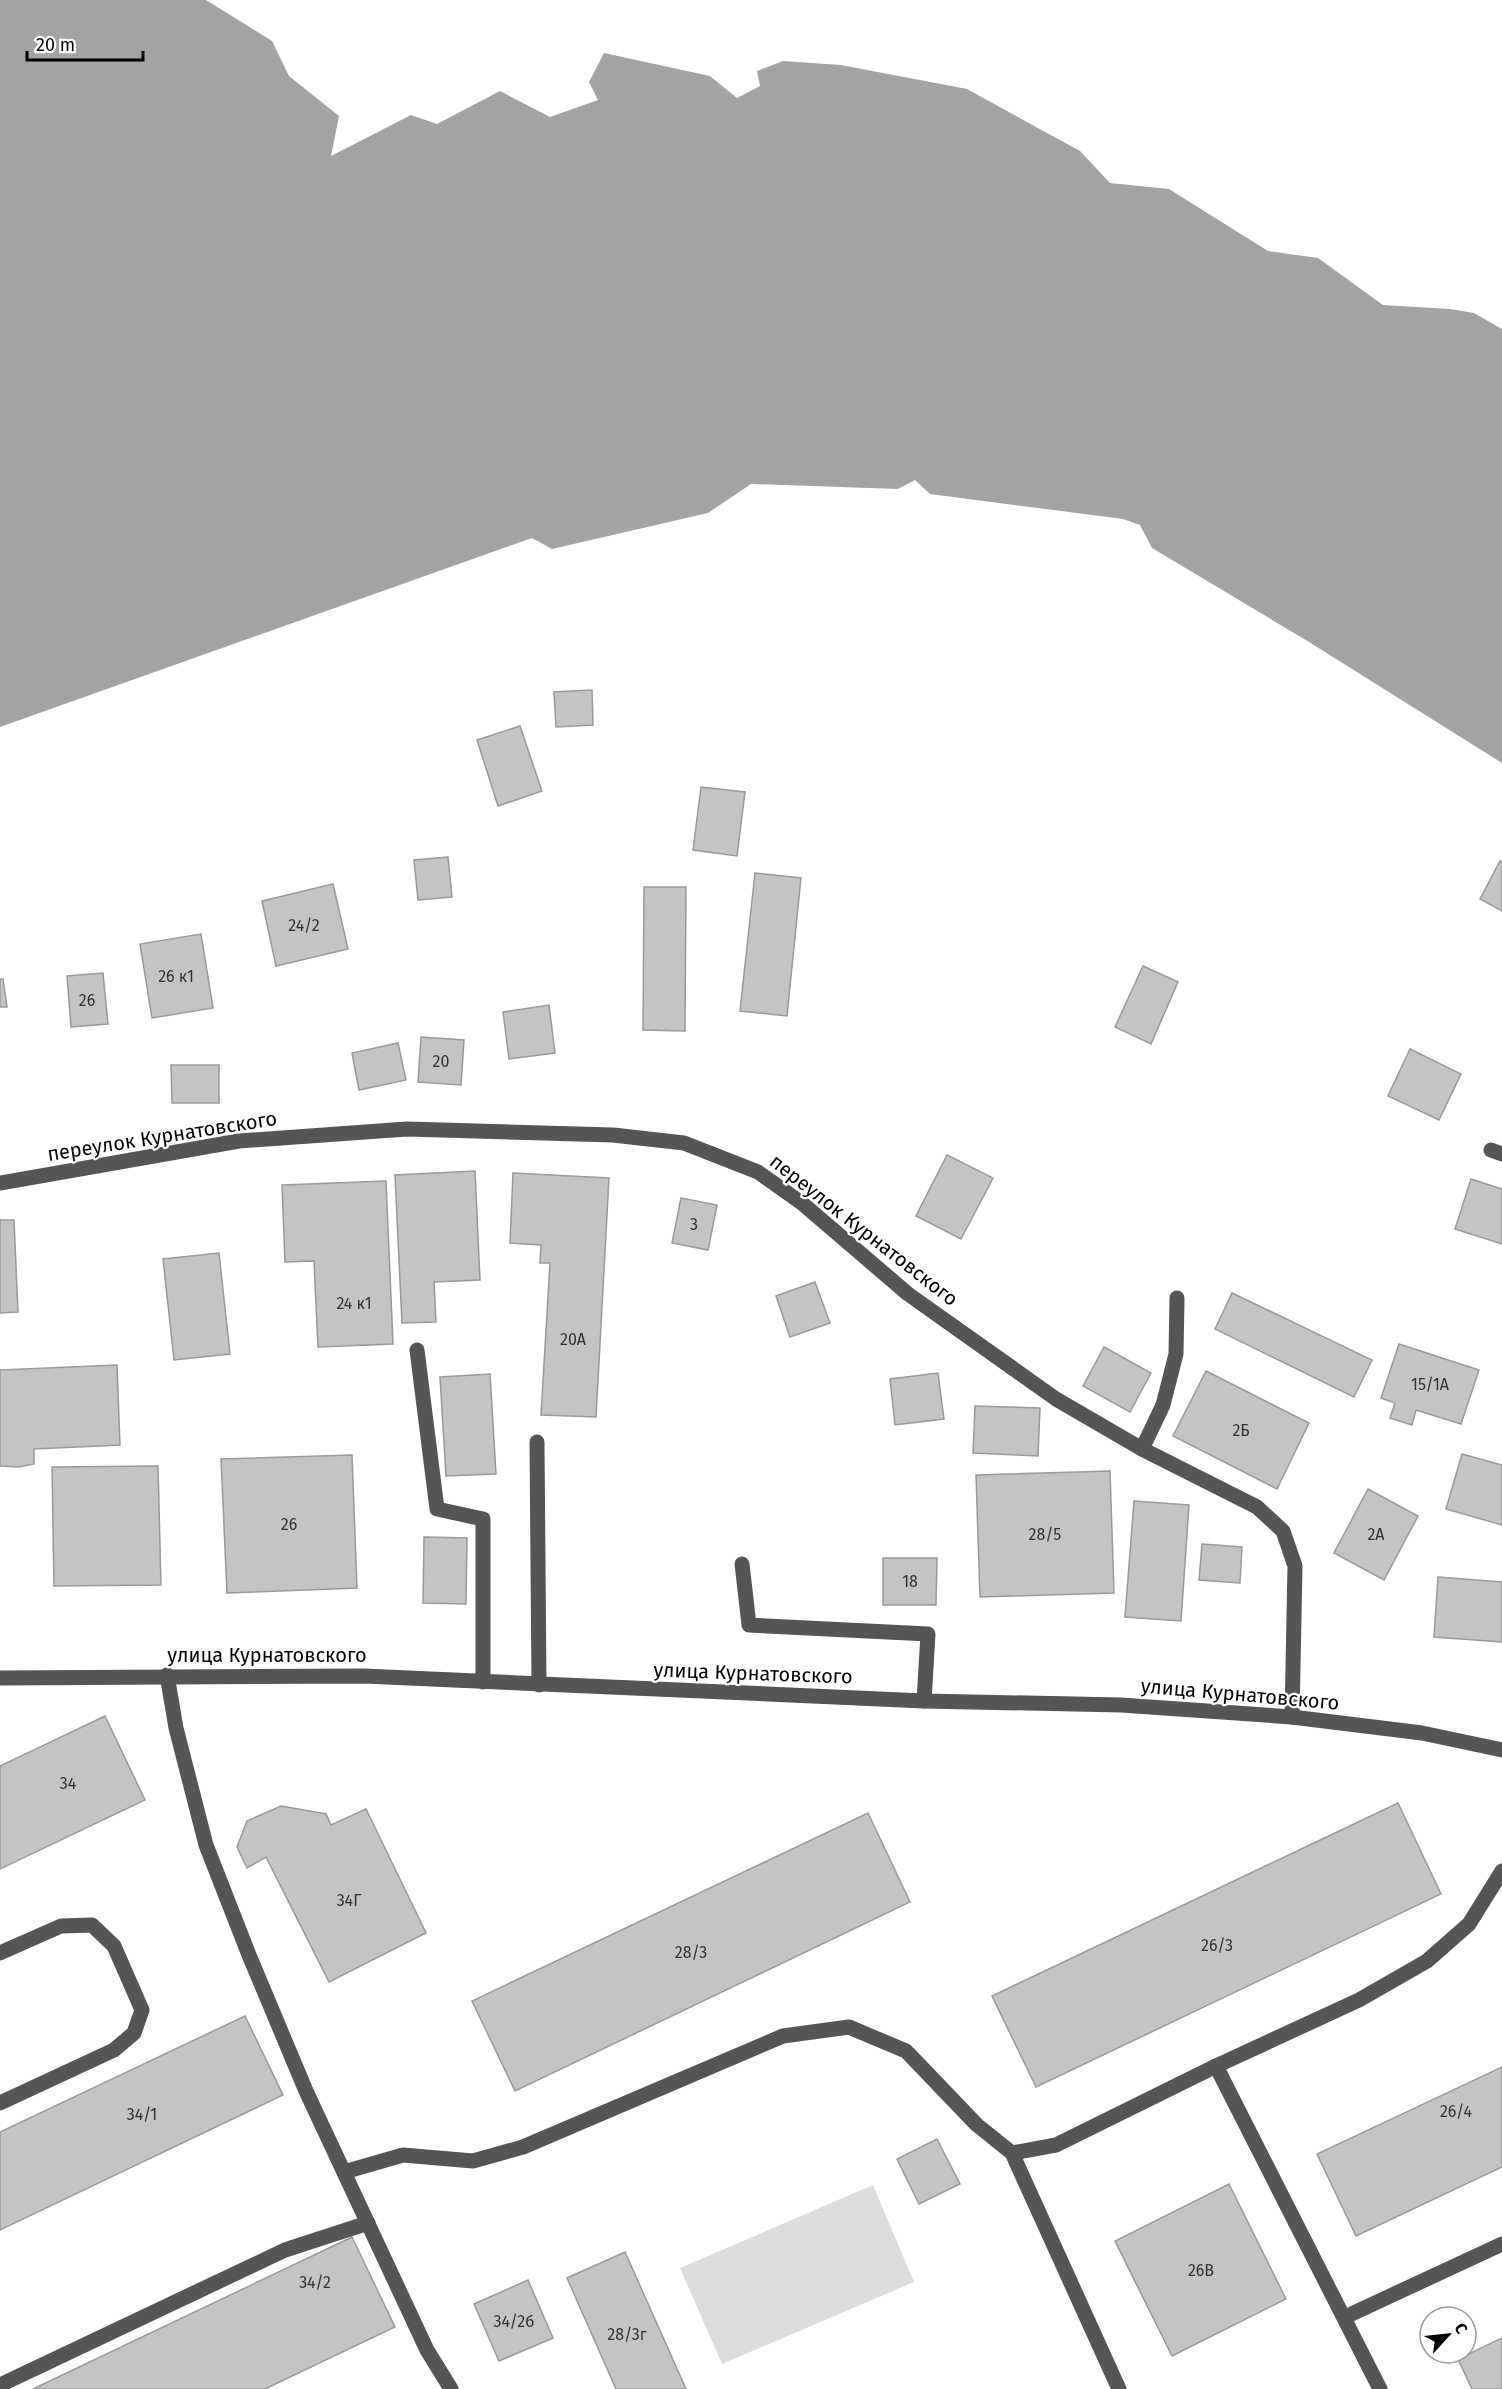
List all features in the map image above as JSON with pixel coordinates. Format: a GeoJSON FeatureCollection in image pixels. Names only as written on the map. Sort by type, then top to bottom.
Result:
{"type":"FeatureCollection","features":[{"type":"Feature","properties":{"kind":"street","name":"переулок Курнатовского"},"geometry":{"type":"LineString","coordinates":[[0,1183],[239,1141],[407,1129],[613,1135],[684,1143],[758,1172],[803,1204],[908,1293],[1056,1399],[1142,1449],[1257,1507],[1283,1531],[1295,1566],[1292,1718]]}},
{"type":"Feature","properties":{"kind":"street"},"geometry":{"type":"LineString","coordinates":[[1142,1449],[1163,1405],[1176,1354],[1177,1298]]}},
{"type":"Feature","properties":{"kind":"street"},"geometry":{"type":"LineString","coordinates":[[417,1350],[437,1509],[483,1519],[483,1682]]}},
{"type":"Feature","properties":{"kind":"street"},"geometry":{"type":"LineString","coordinates":[[537,1442],[539,1685]]}},
{"type":"Feature","properties":{"kind":"street"},"geometry":{"type":"LineString","coordinates":[[742,1564],[749,1625],[928,1634],[924,1701]]}},
{"type":"Feature","properties":{"kind":"street"},"geometry":{"type":"LineString","coordinates":[[167,1676],[176,1728],[206,1845],[293,2060],[427,2350],[451,2389]]}},
{"type":"Feature","properties":{"kind":"street","name":"улица Курнатовского"},"geometry":{"type":"LineString","coordinates":[[0,1678],[364,1676],[924,1701],[1121,1705],[1292,1718],[1422,1733],[1502,1750]]}},
{"type":"Feature","properties":{"kind":"street"},"geometry":{"type":"LineString","coordinates":[[1012,2153],[1056,2145],[1216,2066],[1359,2000],[1427,1961],[1469,1924],[1502,1871]]}},
{"type":"Feature","properties":{"kind":"street"},"geometry":{"type":"LineString","coordinates":[[0,1953],[61,1926],[92,1925],[114,1946],[142,2010],[134,2033],[114,2050],[0,2103]]}},
{"type":"Feature","properties":{"kind":"street"},"geometry":{"type":"LineString","coordinates":[[344,2172],[403,2155],[473,2161],[523,2147],[783,2036],[849,2028],[906,2051],[977,2125],[1012,2153],[1119,2389]]}},
{"type":"Feature","properties":{"kind":"street"},"geometry":{"type":"LineString","coordinates":[[1216,2066],[1380,2389]]}},
{"type":"Feature","properties":{"kind":"street"},"geometry":{"type":"LineString","coordinates":[[0,2385],[285,2250],[368,2223]]}},
{"type":"Feature","properties":{"kind":"street"},"geometry":{"type":"LineString","coordinates":[[1345,2317],[1502,2244]]}},
{"type":"Feature","properties":{"kind":"shaded area"},"geometry":{"type":"Polygon","coordinates":[[[0,0],[206,0],[272,41],[289,76],[339,116],[331,156],[411,115],[437,124],[500,91],[550,117],[598,100],[589,82],[604,53],[710,76],[737,98],[760,86],[757,71],[783,61],[841,65],[967,89],[1080,151],[1110,183],[1169,189],[1268,251],[1318,258],[1383,305],[1450,309],[1474,313],[1502,329],[1502,763],[1309,642],[1152,548],[1140,525],[1123,519],[930,494],[915,480],[898,489],[751,484],[708,513],[552,549],[532,538],[0,727],[0,0]]]}},
{"type":"Feature","properties":{"kind":"shaded area"},"geometry":{"type":"Polygon","coordinates":[[[873,2185],[914,2282],[722,2364],[680,2268],[873,2185]]]}},
{"type":"Feature","properties":{"kind":"building"},"geometry":{"type":"Polygon","coordinates":[[[592,690],[593,725],[556,727],[554,692],[592,690]]]}},
{"type":"Feature","properties":{"kind":"building"},"geometry":{"type":"Polygon","coordinates":[[[520,726],[542,791],[498,806],[477,740],[520,726]]]}},
{"type":"Feature","properties":{"kind":"building"},"geometry":{"type":"Polygon","coordinates":[[[701,787],[745,792],[737,856],[693,850],[701,787]]]}},
{"type":"Feature","properties":{"kind":"building"},"geometry":{"type":"Polygon","coordinates":[[[448,857],[452,897],[418,900],[414,860],[448,857]]]}},
{"type":"Feature","properties":{"kind":"building"},"geometry":{"type":"Polygon","coordinates":[[[1500,861],[1502,862],[1502,911],[1480,899],[1500,861]]]}},
{"type":"Feature","properties":{"kind":"building"},"geometry":{"type":"Polygon","coordinates":[[[755,873],[801,878],[787,1016],[740,1011],[755,873]]]}},
{"type":"Feature","properties":{"kind":"building"},"geometry":{"type":"Polygon","coordinates":[[[333,884],[348,949],[276,966],[262,901],[333,884]]]}},
{"type":"Feature","properties":{"kind":"building"},"geometry":{"type":"Polygon","coordinates":[[[644,887],[686,887],[685,1031],[643,1030],[644,887]]]}},
{"type":"Feature","properties":{"kind":"building"},"geometry":{"type":"Polygon","coordinates":[[[201,934],[213,1008],[152,1018],[140,944],[201,934]]]}},
{"type":"Feature","properties":{"kind":"building"},"geometry":{"type":"Polygon","coordinates":[[[1143,966],[1178,982],[1151,1044],[1115,1027],[1143,966]]]}},
{"type":"Feature","properties":{"kind":"building"},"geometry":{"type":"Polygon","coordinates":[[[103,973],[108,1024],[71,1027],[67,976],[103,973]]]}},
{"type":"Feature","properties":{"kind":"building"},"geometry":{"type":"Polygon","coordinates":[[[0,979],[3,979],[7,1007],[0,1007],[0,979]]]}},
{"type":"Feature","properties":{"kind":"building"},"geometry":{"type":"Polygon","coordinates":[[[549,1005],[555,1053],[509,1059],[503,1012],[549,1005]]]}},
{"type":"Feature","properties":{"kind":"building"},"geometry":{"type":"Polygon","coordinates":[[[421,1037],[464,1040],[461,1085],[418,1082],[421,1037]]]}},
{"type":"Feature","properties":{"kind":"building"},"geometry":{"type":"Polygon","coordinates":[[[398,1043],[406,1080],[359,1090],[352,1053],[398,1043]]]}},
{"type":"Feature","properties":{"kind":"building"},"geometry":{"type":"Polygon","coordinates":[[[1410,1049],[1461,1074],[1439,1120],[1388,1096],[1410,1049]]]}},
{"type":"Feature","properties":{"kind":"building"},"geometry":{"type":"Polygon","coordinates":[[[171,1065],[219,1065],[219,1103],[172,1103],[171,1065]]]}},
{"type":"Feature","properties":{"kind":"building"},"geometry":{"type":"Polygon","coordinates":[[[947,1155],[993,1178],[961,1239],[916,1216],[947,1155]]]}},
{"type":"Feature","properties":{"kind":"building"},"geometry":{"type":"Polygon","coordinates":[[[475,1171],[480,1280],[434,1282],[436,1322],[402,1323],[395,1175],[475,1171]]]}},
{"type":"Feature","properties":{"kind":"building"},"geometry":{"type":"Polygon","coordinates":[[[513,1173],[609,1178],[596,1417],[541,1415],[550,1263],[540,1263],[541,1245],[510,1243],[513,1173]]]}},
{"type":"Feature","properties":{"kind":"building"},"geometry":{"type":"Polygon","coordinates":[[[1471,1179],[1502,1189],[1502,1244],[1455,1229],[1471,1179]]]}},
{"type":"Feature","properties":{"kind":"building"},"geometry":{"type":"Polygon","coordinates":[[[386,1181],[393,1344],[318,1347],[314,1261],[285,1262],[282,1185],[386,1181]]]}},
{"type":"Feature","properties":{"kind":"building"},"geometry":{"type":"Polygon","coordinates":[[[681,1198],[717,1205],[708,1250],[672,1243],[681,1198]]]}},
{"type":"Feature","properties":{"kind":"building"},"geometry":{"type":"Polygon","coordinates":[[[0,1220],[14,1220],[18,1312],[0,1313],[0,1220]]]}},
{"type":"Feature","properties":{"kind":"building"},"geometry":{"type":"Polygon","coordinates":[[[219,1253],[230,1354],[174,1360],[163,1259],[219,1253]]]}},
{"type":"Feature","properties":{"kind":"building"},"geometry":{"type":"Polygon","coordinates":[[[815,1282],[830,1323],[790,1337],[776,1296],[815,1282]]]}},
{"type":"Feature","properties":{"kind":"building"},"geometry":{"type":"Polygon","coordinates":[[[1232,1293],[1372,1360],[1354,1397],[1215,1329],[1232,1293]]]}},
{"type":"Feature","properties":{"kind":"building"},"geometry":{"type":"Polygon","coordinates":[[[1399,1344],[1479,1370],[1461,1424],[1416,1410],[1412,1425],[1390,1418],[1395,1403],[1381,1398],[1399,1344]]]}},
{"type":"Feature","properties":{"kind":"building"},"geometry":{"type":"Polygon","coordinates":[[[1104,1347],[1151,1373],[1130,1412],[1083,1386],[1104,1347]]]}},
{"type":"Feature","properties":{"kind":"building"},"geometry":{"type":"Polygon","coordinates":[[[117,1365],[120,1445],[34,1449],[34,1464],[19,1467],[0,1466],[0,1370],[117,1365]]]}},
{"type":"Feature","properties":{"kind":"building"},"geometry":{"type":"Polygon","coordinates":[[[1206,1371],[1309,1423],[1277,1489],[1173,1436],[1206,1371]]]}},
{"type":"Feature","properties":{"kind":"building"},"geometry":{"type":"Polygon","coordinates":[[[938,1373],[944,1419],[895,1425],[890,1379],[938,1373]]]}},
{"type":"Feature","properties":{"kind":"building"},"geometry":{"type":"Polygon","coordinates":[[[490,1374],[496,1474],[446,1476],[440,1377],[490,1374]]]}},
{"type":"Feature","properties":{"kind":"building"},"geometry":{"type":"Polygon","coordinates":[[[975,1406],[1040,1408],[1038,1456],[973,1453],[975,1406]]]}},
{"type":"Feature","properties":{"kind":"building"},"geometry":{"type":"Polygon","coordinates":[[[1462,1454],[1502,1465],[1502,1525],[1446,1509],[1462,1454]]]}},
{"type":"Feature","properties":{"kind":"building"},"geometry":{"type":"Polygon","coordinates":[[[352,1455],[357,1588],[227,1593],[221,1459],[352,1455]]]}},
{"type":"Feature","properties":{"kind":"building"},"geometry":{"type":"Polygon","coordinates":[[[158,1466],[161,1585],[54,1586],[52,1467],[158,1466]]]}},
{"type":"Feature","properties":{"kind":"building"},"geometry":{"type":"Polygon","coordinates":[[[1110,1471],[1114,1593],[980,1597],[976,1475],[1110,1471]]]}},
{"type":"Feature","properties":{"kind":"building"},"geometry":{"type":"Polygon","coordinates":[[[1368,1489],[1418,1516],[1384,1580],[1334,1553],[1368,1489]]]}},
{"type":"Feature","properties":{"kind":"building"},"geometry":{"type":"Polygon","coordinates":[[[1134,1501],[1189,1505],[1181,1621],[1125,1617],[1134,1501]]]}},
{"type":"Feature","properties":{"kind":"building"},"geometry":{"type":"Polygon","coordinates":[[[424,1537],[467,1538],[466,1604],[423,1603],[424,1537]]]}},
{"type":"Feature","properties":{"kind":"building"},"geometry":{"type":"Polygon","coordinates":[[[1202,1544],[1242,1547],[1240,1583],[1199,1580],[1202,1544]]]}},
{"type":"Feature","properties":{"kind":"building"},"geometry":{"type":"Polygon","coordinates":[[[883,1558],[937,1558],[936,1605],[883,1605],[883,1558]]]}},
{"type":"Feature","properties":{"kind":"building"},"geometry":{"type":"Polygon","coordinates":[[[1438,1577],[1502,1582],[1502,1642],[1434,1637],[1438,1577]]]}},
{"type":"Feature","properties":{"kind":"building"},"geometry":{"type":"Polygon","coordinates":[[[105,1716],[145,1800],[0,1869],[0,1766],[105,1716]]]}},
{"type":"Feature","properties":{"kind":"building"},"geometry":{"type":"Polygon","coordinates":[[[1398,1803],[1441,1894],[1036,2087],[992,1996],[1398,1803]]]}},
{"type":"Feature","properties":{"kind":"building"},"geometry":{"type":"Polygon","coordinates":[[[281,1806],[326,1814],[331,1825],[366,1809],[426,1933],[329,1982],[266,1857],[247,1868],[237,1847],[247,1821],[281,1806]]]}},
{"type":"Feature","properties":{"kind":"building"},"geometry":{"type":"Polygon","coordinates":[[[868,1813],[910,1902],[515,2091],[472,2001],[868,1813]]]}},
{"type":"Feature","properties":{"kind":"building"},"geometry":{"type":"Polygon","coordinates":[[[245,2016],[283,2095],[0,2230],[0,2132],[245,2016]]]}},
{"type":"Feature","properties":{"kind":"building"},"geometry":{"type":"Polygon","coordinates":[[[1502,2067],[1502,2167],[1356,2236],[1317,2154],[1502,2067]]]}},
{"type":"Feature","properties":{"kind":"building"},"geometry":{"type":"Polygon","coordinates":[[[937,2139],[960,2184],[919,2204],[897,2159],[937,2139]]]}},
{"type":"Feature","properties":{"kind":"building"},"geometry":{"type":"Polygon","coordinates":[[[1229,2184],[1286,2299],[1172,2356],[1115,2241],[1229,2184]]]}},
{"type":"Feature","properties":{"kind":"building"},"geometry":{"type":"Polygon","coordinates":[[[352,2237],[395,2327],[265,2389],[33,2389],[352,2237]]]}},
{"type":"Feature","properties":{"kind":"building"},"geometry":{"type":"Polygon","coordinates":[[[625,2252],[686,2389],[616,2389],[567,2278],[625,2252]]]}},
{"type":"Feature","properties":{"kind":"building"},"geometry":{"type":"Polygon","coordinates":[[[528,2280],[553,2338],[499,2361],[474,2304],[528,2280]]]}},
{"type":"Feature","properties":{"kind":"building"},"geometry":{"type":"Polygon","coordinates":[[[1502,2338],[1502,2389],[1472,2389],[1461,2365],[1478,2365],[1478,2349],[1502,2338]]]}}]}
